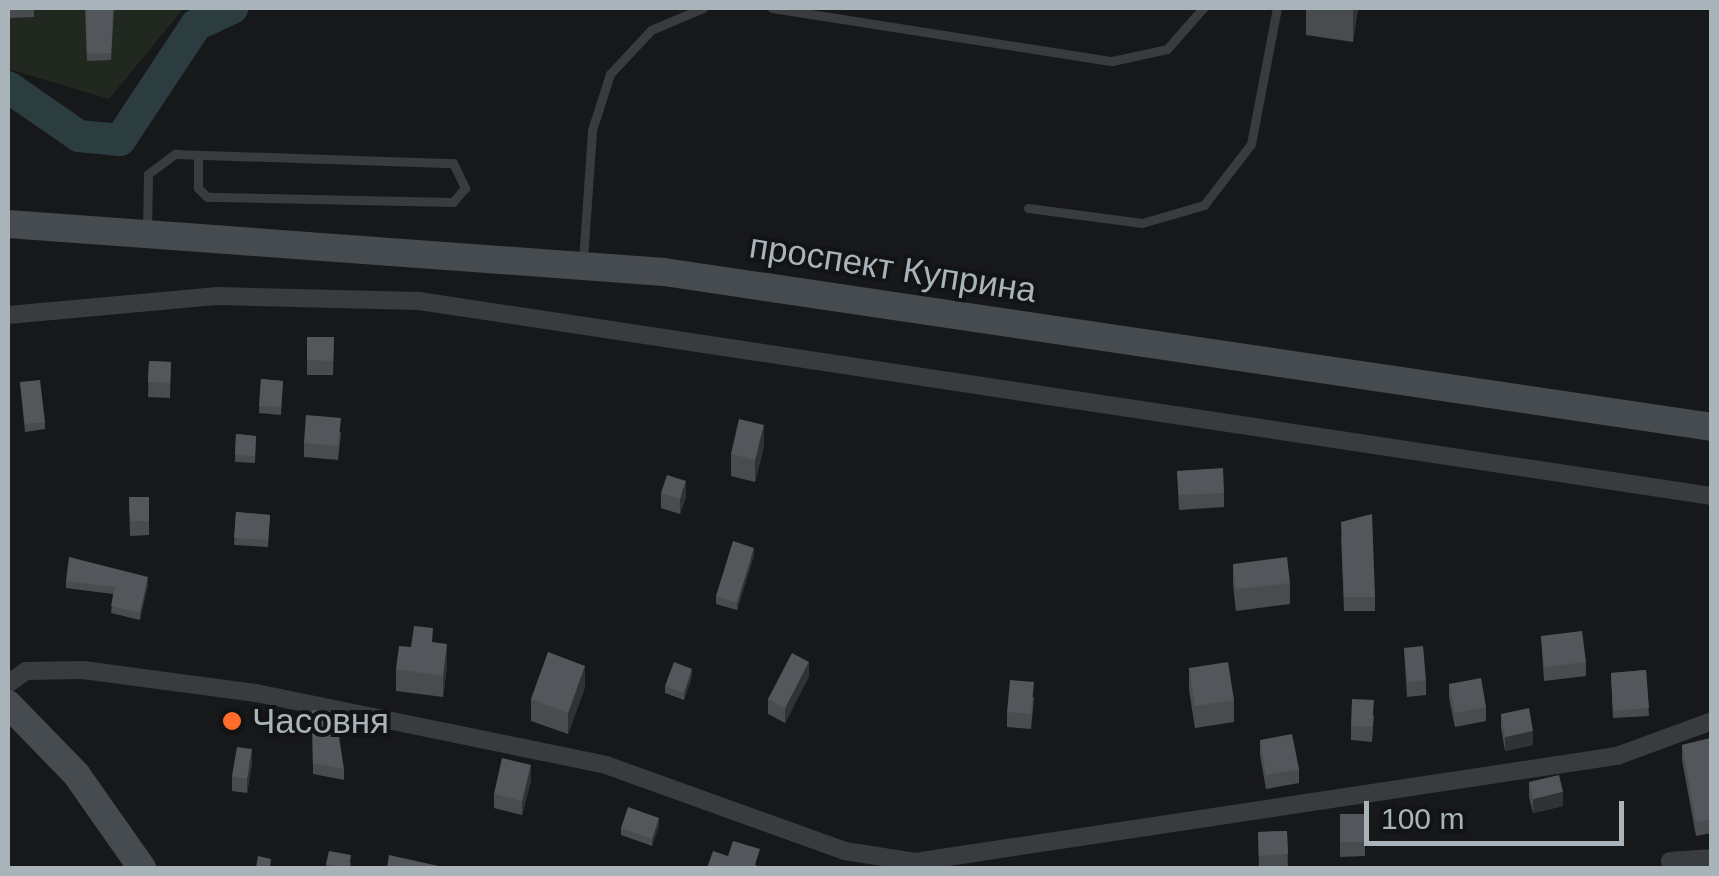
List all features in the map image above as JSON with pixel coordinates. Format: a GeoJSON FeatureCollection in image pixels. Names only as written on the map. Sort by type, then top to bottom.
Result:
{"type":"FeatureCollection","features":[{"type":"Feature","properties":{"kind":"main road","name":"проспект Куприна"},"geometry":{"type":"LineString","coordinates":[[8,224],[59,235],[583,263],[1712,428]]}},
{"type":"Feature","properties":{"kind":"main road","name":"проспект Куприна"},"geometry":{"type":"LineString","coordinates":[[8,247],[59,235]]}},
{"type":"Feature","properties":{"kind":"main road"},"geometry":{"type":"LineString","coordinates":[[8,704],[76,774],[142,868]]}},
{"type":"Feature","properties":{"kind":"street"},"geometry":{"type":"LineString","coordinates":[[8,315],[218,296],[419,301],[1712,496]]}},
{"type":"Feature","properties":{"kind":"street"},"geometry":{"type":"LineString","coordinates":[[8,684],[26,671],[83,670],[256,693],[606,764],[845,850],[916,862],[1617,756],[1712,721]]}},
{"type":"Feature","properties":{"kind":"street"},"geometry":{"type":"LineString","coordinates":[[1670,861],[1712,858]]}},
{"type":"Feature","properties":{"kind":"lane"},"geometry":{"type":"LineString","coordinates":[[583,263],[592,130],[610,74],[651,30],[703,8]]}},
{"type":"Feature","properties":{"kind":"lane"},"geometry":{"type":"LineString","coordinates":[[775,8],[1132,61],[1181,39],[1203,8]]}},
{"type":"Feature","properties":{"kind":"lane"},"geometry":{"type":"LineString","coordinates":[[1028,208],[1142,223],[1204,205],[1251,144],[1277,8]]}},
{"type":"Feature","properties":{"kind":"lane"},"geometry":{"type":"LineString","coordinates":[[146,237],[148,174],[167,155],[198,155],[453,163],[465,188],[454,202],[207,197],[198,188],[198,155]]}},
{"type":"Feature","properties":{"kind":"shaded area"},"geometry":{"type":"Polygon","coordinates":[[[8,8],[184,8],[109,99],[8,69],[8,8]]]}},
{"type":"Feature","properties":{"kind":"building"},"geometry":{"type":"Polygon","coordinates":[[[86,8],[113,8],[111,53],[87,54],[86,8]]]}},
{"type":"Feature","properties":{"kind":"building"},"geometry":{"type":"Polygon","coordinates":[[[307,337],[334,337],[333,361],[307,360],[307,337]]]}},
{"type":"Feature","properties":{"kind":"building"},"geometry":{"type":"Polygon","coordinates":[[[149,361],[171,362],[170,383],[148,382],[149,361]]]}},
{"type":"Feature","properties":{"kind":"building"},"geometry":{"type":"Polygon","coordinates":[[[261,379],[283,381],[281,407],[259,406],[261,379]]]}},
{"type":"Feature","properties":{"kind":"building"},"geometry":{"type":"Polygon","coordinates":[[[40,380],[45,422],[25,424],[20,382],[40,380]]]}},
{"type":"Feature","properties":{"kind":"building"},"geometry":{"type":"Polygon","coordinates":[[[306,415],[341,418],[338,446],[304,443],[306,415]]]}},
{"type":"Feature","properties":{"kind":"building"},"geometry":{"type":"Polygon","coordinates":[[[739,419],[764,425],[755,460],[731,454],[739,419]]]}},
{"type":"Feature","properties":{"kind":"building"},"geometry":{"type":"Polygon","coordinates":[[[236,434],[256,436],[255,456],[235,455],[236,434]]]}},
{"type":"Feature","properties":{"kind":"building"},"geometry":{"type":"Polygon","coordinates":[[[1223,468],[1224,493],[1179,495],[1177,471],[1223,468]]]}},
{"type":"Feature","properties":{"kind":"building"},"geometry":{"type":"Polygon","coordinates":[[[667,475],[686,481],[680,499],[661,493],[667,475]]]}},
{"type":"Feature","properties":{"kind":"building"},"geometry":{"type":"Polygon","coordinates":[[[129,497],[149,497],[149,521],[130,521],[129,497]]]}},
{"type":"Feature","properties":{"kind":"building"},"geometry":{"type":"Polygon","coordinates":[[[236,512],[270,515],[268,540],[234,538],[236,512]]]}},
{"type":"Feature","properties":{"kind":"building"},"geometry":{"type":"Polygon","coordinates":[[[1372,514],[1375,597],[1344,597],[1341,522],[1372,514]]]}},
{"type":"Feature","properties":{"kind":"building"},"geometry":{"type":"Polygon","coordinates":[[[733,541],[754,548],[737,603],[716,596],[733,541]]]}},
{"type":"Feature","properties":{"kind":"building"},"geometry":{"type":"Polygon","coordinates":[[[69,557],[148,577],[140,613],[111,606],[115,587],[66,581],[69,557]]]}},
{"type":"Feature","properties":{"kind":"building"},"geometry":{"type":"Polygon","coordinates":[[[1287,557],[1290,583],[1236,589],[1233,564],[1287,557]]]}},
{"type":"Feature","properties":{"kind":"building"},"geometry":{"type":"Polygon","coordinates":[[[414,626],[433,628],[432,642],[447,644],[443,676],[396,669],[399,646],[411,647],[414,626]]]}},
{"type":"Feature","properties":{"kind":"building"},"geometry":{"type":"Polygon","coordinates":[[[1582,631],[1586,662],[1544,667],[1541,636],[1582,631]]]}},
{"type":"Feature","properties":{"kind":"building"},"geometry":{"type":"Polygon","coordinates":[[[1423,646],[1426,680],[1407,682],[1404,648],[1423,646]]]}},
{"type":"Feature","properties":{"kind":"building"},"geometry":{"type":"Polygon","coordinates":[[[548,652],[585,666],[568,713],[531,699],[548,652]]]}},
{"type":"Feature","properties":{"kind":"building"},"geometry":{"type":"Polygon","coordinates":[[[792,653],[809,662],[785,708],[768,699],[792,653]]]}},
{"type":"Feature","properties":{"kind":"building"},"geometry":{"type":"Polygon","coordinates":[[[674,662],[692,669],[684,693],[665,686],[674,662]]]}},
{"type":"Feature","properties":{"kind":"building"},"geometry":{"type":"Polygon","coordinates":[[[1228,662],[1234,700],[1195,706],[1189,668],[1228,662]]]}},
{"type":"Feature","properties":{"kind":"building"},"geometry":{"type":"Polygon","coordinates":[[[1646,670],[1649,708],[1613,711],[1611,673],[1646,670]]]}},
{"type":"Feature","properties":{"kind":"building"},"geometry":{"type":"Polygon","coordinates":[[[1481,678],[1486,707],[1455,713],[1449,684],[1481,678]]]}},
{"type":"Feature","properties":{"kind":"building"},"geometry":{"type":"Polygon","coordinates":[[[1010,680],[1034,682],[1031,714],[1007,712],[1010,680]]]}},
{"type":"Feature","properties":{"kind":"building"},"geometry":{"type":"Polygon","coordinates":[[[1352,699],[1374,700],[1372,727],[1351,726],[1352,699]]]}},
{"type":"Feature","properties":{"kind":"building"},"geometry":{"type":"Polygon","coordinates":[[[1529,708],[1533,731],[1505,737],[1501,714],[1529,708]]]}},
{"type":"Feature","properties":{"kind":"building"},"geometry":{"type":"Polygon","coordinates":[[[312,710],[335,711],[344,769],[313,763],[312,710]]]}},
{"type":"Feature","properties":{"kind":"building"},"geometry":{"type":"Polygon","coordinates":[[[1292,734],[1299,769],[1266,775],[1260,740],[1292,734]]]}},
{"type":"Feature","properties":{"kind":"building"},"geometry":{"type":"Polygon","coordinates":[[[1711,738],[1712,819],[1696,822],[1682,745],[1711,738]]]}},
{"type":"Feature","properties":{"kind":"building"},"geometry":{"type":"Polygon","coordinates":[[[237,747],[252,749],[247,779],[232,776],[237,747]]]}},
{"type":"Feature","properties":{"kind":"building"},"geometry":{"type":"Polygon","coordinates":[[[502,758],[531,765],[522,801],[494,794],[502,758]]]}},
{"type":"Feature","properties":{"kind":"building"},"geometry":{"type":"Polygon","coordinates":[[[1559,775],[1563,792],[1533,799],[1529,782],[1559,775]]]}},
{"type":"Feature","properties":{"kind":"building"},"geometry":{"type":"Polygon","coordinates":[[[628,807],[659,818],[652,839],[621,828],[628,807]]]}},
{"type":"Feature","properties":{"kind":"building"},"geometry":{"type":"Polygon","coordinates":[[[1340,814],[1365,814],[1365,842],[1340,842],[1340,814]]]}},
{"type":"Feature","properties":{"kind":"building"},"geometry":{"type":"Polygon","coordinates":[[[1287,831],[1288,854],[1259,856],[1258,832],[1287,831]]]}},
{"type":"Feature","properties":{"kind":"building"},"geometry":{"type":"Polygon","coordinates":[[[733,841],[760,849],[755,865],[765,868],[707,868],[713,851],[728,856],[733,841]]]}},
{"type":"Feature","properties":{"kind":"building"},"geometry":{"type":"Polygon","coordinates":[[[329,851],[351,855],[349,868],[326,864],[329,851]]]}},
{"type":"Feature","properties":{"kind":"building"},"geometry":{"type":"Polygon","coordinates":[[[389,855],[443,867],[443,868],[387,868],[389,855]]]}},
{"type":"Feature","properties":{"kind":"building"},"geometry":{"type":"Polygon","coordinates":[[[258,856],[271,859],[270,868],[256,868],[258,856]]]}},
{"type":"Feature","properties":{"kind":"waterway"},"geometry":{"type":"LineString","coordinates":[[8,87],[79,136],[120,140],[196,25],[232,8]]}},
{"type":"Feature","properties":{"kind":"place","name":"Часовня"},"geometry":{"type":"Point","coordinates":[232,721]}}]}
